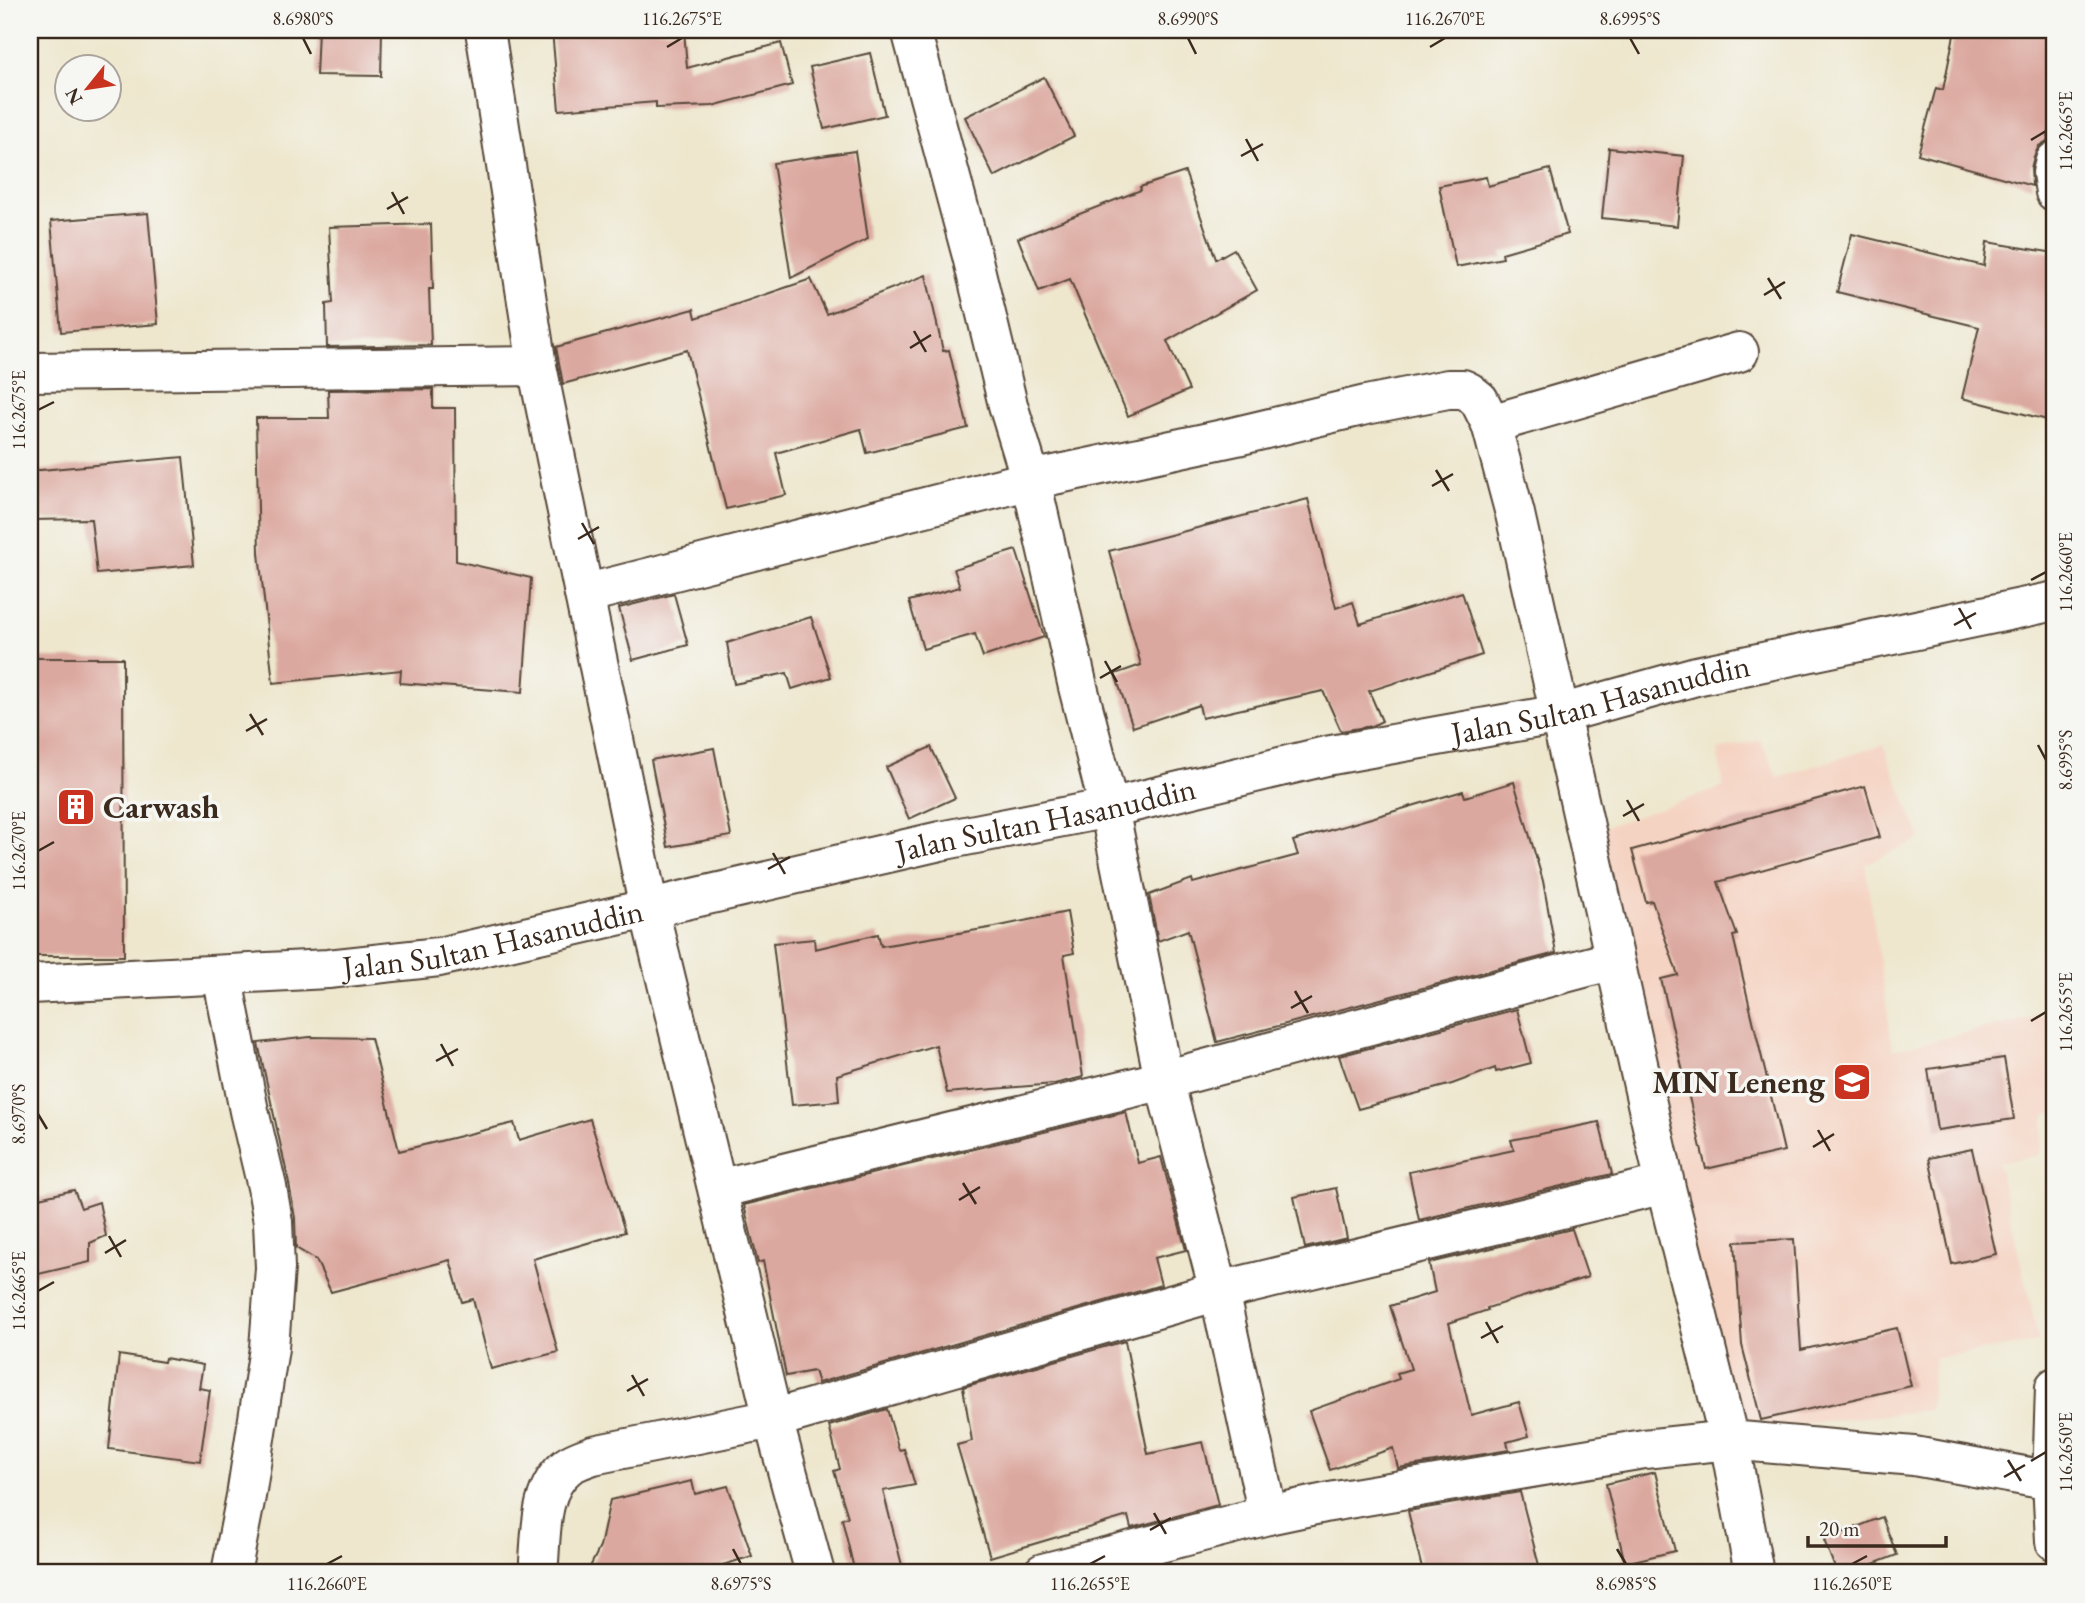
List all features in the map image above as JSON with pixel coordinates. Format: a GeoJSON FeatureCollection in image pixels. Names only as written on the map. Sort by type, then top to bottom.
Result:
{"type":"FeatureCollection","features":[{"type":"Feature","properties":{"kind":"street"},"geometry":{"type":"LineString","coordinates":[[485,30],[537,366],[649,909],[774,1419],[815,1573]]}},
{"type":"Feature","properties":{"kind":"street"},"geometry":{"type":"LineString","coordinates":[[911,30],[972,256],[1008,405],[1031,480],[1078,687],[1109,808],[1164,1080],[1219,1291],[1268,1515]]}},
{"type":"Feature","properties":{"kind":"street"},"geometry":{"type":"LineString","coordinates":[[2055,161],[2052,173],[2055,192]]}},
{"type":"Feature","properties":{"kind":"street"},"geometry":{"type":"LineString","coordinates":[[1492,424],[1739,352]]}},
{"type":"Feature","properties":{"kind":"street"},"geometry":{"type":"LineString","coordinates":[[30,372],[537,366]]}},
{"type":"Feature","properties":{"kind":"street"},"geometry":{"type":"LineString","coordinates":[[584,594],[1031,480],[1366,405],[1448,389],[1463,389],[1479,400],[1492,424],[1513,503],[1665,1184],[1729,1440],[1754,1573]]}},
{"type":"Feature","properties":{"kind":"street","name":"Jalan Sultan Hasanuddin"},"geometry":{"type":"LineString","coordinates":[[30,984],[328,969],[439,957],[940,841],[1109,808],[1325,755],[1560,714],[1696,677],[2055,601]]}},
{"type":"Feature","properties":{"kind":"street"},"geometry":{"type":"LineString","coordinates":[[718,1189],[1164,1080],[1614,960]]}},
{"type":"Feature","properties":{"kind":"street"},"geometry":{"type":"LineString","coordinates":[[222,975],[267,1187],[273,1222],[275,1268],[269,1348],[231,1573]]}},
{"type":"Feature","properties":{"kind":"street"},"geometry":{"type":"LineString","coordinates":[[538,1573],[547,1494],[555,1478],[570,1465],[593,1455],[774,1419],[1219,1291],[1665,1184]]}},
{"type":"Feature","properties":{"kind":"street"},"geometry":{"type":"LineString","coordinates":[[2055,1387],[2052,1481],[2055,1541]]}},
{"type":"Feature","properties":{"kind":"street"},"geometry":{"type":"LineString","coordinates":[[1043,1573],[1268,1515],[1330,1502],[1644,1449],[1729,1440],[1914,1456],[2052,1481]]}},
{"type":"Feature","properties":{"kind":"shaded area","name":"MIN Leneng"},"geometry":{"type":"Polygon","coordinates":[[[1760,740],[1778,777],[1883,745],[1921,839],[1865,864],[1893,1050],[2052,1013],[2055,1033],[2055,1113],[2045,1114],[2040,1155],[1998,1163],[2039,1342],[1934,1358],[1930,1410],[1728,1432],[1599,829],[1724,787],[1717,750],[1760,740]]]}},
{"type":"Feature","properties":{"kind":"building"},"geometry":{"type":"Polygon","coordinates":[[[318,30],[382,30],[381,76],[316,75],[318,30]]]}},
{"type":"Feature","properties":{"kind":"building"},"geometry":{"type":"Polygon","coordinates":[[[552,30],[684,30],[687,68],[781,43],[792,85],[712,106],[656,108],[656,102],[559,110],[552,30]]]}},
{"type":"Feature","properties":{"kind":"building"},"geometry":{"type":"Polygon","coordinates":[[[1955,30],[2055,30],[2055,112],[2047,141],[2039,146],[2034,156],[2031,168],[2032,186],[1918,154],[1936,88],[1943,90],[1955,30]]]}},
{"type":"Feature","properties":{"kind":"building"},"geometry":{"type":"Polygon","coordinates":[[[870,53],[885,115],[824,129],[810,67],[870,53]]]}},
{"type":"Feature","properties":{"kind":"building"},"geometry":{"type":"Polygon","coordinates":[[[1044,77],[1074,136],[994,177],[965,117],[1044,77]]]}},
{"type":"Feature","properties":{"kind":"building"},"geometry":{"type":"Polygon","coordinates":[[[1609,148],[1684,156],[1677,226],[1602,218],[1609,148]]]}},
{"type":"Feature","properties":{"kind":"building"},"geometry":{"type":"Polygon","coordinates":[[[855,151],[868,239],[791,278],[773,163],[855,151]]]}},
{"type":"Feature","properties":{"kind":"building"},"geometry":{"type":"Polygon","coordinates":[[[1550,169],[1568,234],[1502,253],[1503,258],[1456,267],[1439,186],[1486,177],[1488,186],[1550,169]]]}},
{"type":"Feature","properties":{"kind":"building"},"geometry":{"type":"Polygon","coordinates":[[[1185,172],[1216,259],[1234,249],[1257,290],[1167,341],[1189,390],[1128,416],[1070,279],[1039,291],[1018,238],[1141,190],[1140,187],[1185,172]]]}},
{"type":"Feature","properties":{"kind":"building"},"geometry":{"type":"Polygon","coordinates":[[[148,213],[158,324],[61,332],[51,221],[148,213]]]}},
{"type":"Feature","properties":{"kind":"building"},"geometry":{"type":"Polygon","coordinates":[[[431,224],[431,345],[327,347],[326,304],[333,303],[329,227],[431,224]]]}},
{"type":"Feature","properties":{"kind":"building"},"geometry":{"type":"Polygon","coordinates":[[[1852,234],[1984,266],[1987,242],[2055,253],[2055,422],[1962,398],[1979,327],[1837,292],[1852,234]]]}},
{"type":"Feature","properties":{"kind":"building"},"geometry":{"type":"Polygon","coordinates":[[[926,275],[943,351],[949,350],[968,428],[867,453],[861,429],[776,453],[786,495],[726,509],[687,350],[563,384],[556,347],[694,309],[696,318],[811,279],[827,314],[926,275]]]}},
{"type":"Feature","properties":{"kind":"building"},"geometry":{"type":"Polygon","coordinates":[[[433,389],[433,408],[455,408],[456,561],[531,578],[523,692],[400,683],[401,670],[273,683],[259,553],[256,418],[329,418],[328,390],[433,389]]]}},
{"type":"Feature","properties":{"kind":"building"},"geometry":{"type":"Polygon","coordinates":[[[183,457],[194,565],[97,574],[91,519],[30,520],[30,471],[183,457]]]}},
{"type":"Feature","properties":{"kind":"building"},"geometry":{"type":"Polygon","coordinates":[[[1308,499],[1336,608],[1353,602],[1360,624],[1462,592],[1482,655],[1369,691],[1382,721],[1372,726],[1341,731],[1323,691],[1202,718],[1199,705],[1133,727],[1115,674],[1141,665],[1109,551],[1308,499]]]}},
{"type":"Feature","properties":{"kind":"building"},"geometry":{"type":"Polygon","coordinates":[[[1016,550],[1044,637],[983,657],[975,634],[923,649],[909,601],[960,587],[954,569],[1016,550]]]}},
{"type":"Feature","properties":{"kind":"building"},"geometry":{"type":"Polygon","coordinates":[[[674,594],[688,645],[633,660],[619,608],[674,594]]]}},
{"type":"Feature","properties":{"kind":"building"},"geometry":{"type":"Polygon","coordinates":[[[811,617],[831,677],[792,689],[787,673],[734,684],[727,643],[811,617]]]}},
{"type":"Feature","properties":{"kind":"building","name":"Carwash"},"geometry":{"type":"Polygon","coordinates":[[[30,658],[123,658],[124,956],[30,956],[30,658]]]}},
{"type":"Feature","properties":{"kind":"building"},"geometry":{"type":"Polygon","coordinates":[[[931,747],[955,798],[909,819],[886,767],[931,747]]]}},
{"type":"Feature","properties":{"kind":"building"},"geometry":{"type":"Polygon","coordinates":[[[714,748],[731,836],[668,847],[651,760],[714,748]]]}},
{"type":"Feature","properties":{"kind":"building"},"geometry":{"type":"Polygon","coordinates":[[[1514,782],[1543,881],[1556,953],[1217,1042],[1188,930],[1158,941],[1149,895],[1192,879],[1193,883],[1298,855],[1293,841],[1463,791],[1465,797],[1514,782]]]}},
{"type":"Feature","properties":{"kind":"building"},"geometry":{"type":"Polygon","coordinates":[[[1865,786],[1880,837],[1718,882],[1737,935],[1733,936],[1784,1151],[1706,1169],[1661,979],[1678,975],[1652,901],[1646,902],[1632,850],[1865,786]]]}},
{"type":"Feature","properties":{"kind":"building"},"geometry":{"type":"Polygon","coordinates":[[[1067,912],[1074,953],[1064,955],[1083,1077],[1054,1084],[947,1093],[936,1045],[837,1075],[839,1101],[792,1105],[773,943],[814,939],[815,949],[878,934],[881,946],[1067,912]]]}},
{"type":"Feature","properties":{"kind":"building"},"geometry":{"type":"Polygon","coordinates":[[[1517,1009],[1531,1063],[1496,1072],[1495,1068],[1452,1084],[1358,1109],[1339,1056],[1517,1009]]]}},
{"type":"Feature","properties":{"kind":"building"},"geometry":{"type":"Polygon","coordinates":[[[310,1037],[371,1038],[399,1151],[514,1123],[519,1140],[590,1119],[625,1232],[533,1259],[558,1352],[491,1369],[473,1299],[462,1302],[450,1260],[331,1292],[316,1260],[296,1248],[295,1218],[289,1183],[258,1043],[310,1037]]]}},
{"type":"Feature","properties":{"kind":"building"},"geometry":{"type":"Polygon","coordinates":[[[2004,1058],[2014,1119],[1937,1130],[1928,1069],[2004,1058]]]}},
{"type":"Feature","properties":{"kind":"building"},"geometry":{"type":"Polygon","coordinates":[[[1126,1112],[1138,1163],[1161,1157],[1186,1250],[1154,1258],[1161,1285],[818,1383],[814,1371],[786,1376],[763,1261],[758,1263],[744,1205],[1126,1112]]]}},
{"type":"Feature","properties":{"kind":"building"},"geometry":{"type":"Polygon","coordinates":[[[1599,1122],[1612,1174],[1419,1220],[1409,1172],[1514,1150],[1511,1140],[1599,1122]]]}},
{"type":"Feature","properties":{"kind":"building"},"geometry":{"type":"Polygon","coordinates":[[[1972,1149],[1996,1254],[1952,1264],[1929,1158],[1972,1149]]]}},
{"type":"Feature","properties":{"kind":"building"},"geometry":{"type":"Polygon","coordinates":[[[1336,1188],[1347,1238],[1305,1248],[1294,1197],[1336,1188]]]}},
{"type":"Feature","properties":{"kind":"building"},"geometry":{"type":"Polygon","coordinates":[[[74,1190],[81,1208],[99,1202],[106,1236],[90,1243],[90,1262],[30,1276],[30,1200],[74,1190]]]}},
{"type":"Feature","properties":{"kind":"building"},"geometry":{"type":"Polygon","coordinates":[[[1572,1229],[1588,1277],[1487,1308],[1488,1310],[1449,1323],[1471,1415],[1519,1402],[1529,1436],[1507,1442],[1509,1450],[1398,1468],[1393,1448],[1330,1470],[1309,1411],[1399,1379],[1397,1373],[1411,1369],[1390,1306],[1435,1292],[1429,1263],[1572,1229]]]}},
{"type":"Feature","properties":{"kind":"building"},"geometry":{"type":"Polygon","coordinates":[[[1794,1239],[1801,1350],[1897,1328],[1911,1386],[1761,1420],[1742,1345],[1735,1242],[1794,1239]]]}},
{"type":"Feature","properties":{"kind":"building"},"geometry":{"type":"Polygon","coordinates":[[[1125,1341],[1148,1454],[1203,1442],[1218,1505],[1131,1528],[1128,1516],[990,1557],[957,1445],[972,1441],[963,1387],[1125,1341]]]}},
{"type":"Feature","properties":{"kind":"building"},"geometry":{"type":"Polygon","coordinates":[[[119,1355],[164,1362],[165,1358],[203,1365],[199,1388],[210,1390],[200,1461],[109,1449],[119,1355]]]}},
{"type":"Feature","properties":{"kind":"building"},"geometry":{"type":"Polygon","coordinates":[[[887,1409],[899,1450],[904,1449],[915,1485],[883,1491],[904,1573],[855,1573],[842,1519],[848,1517],[834,1471],[840,1469],[829,1426],[887,1409]]]}},
{"type":"Feature","properties":{"kind":"building"},"geometry":{"type":"Polygon","coordinates":[[[1655,1472],[1675,1551],[1625,1563],[1606,1484],[1655,1472]]]}},
{"type":"Feature","properties":{"kind":"building"},"geometry":{"type":"Polygon","coordinates":[[[692,1481],[695,1494],[728,1486],[752,1556],[723,1565],[725,1573],[587,1573],[600,1547],[610,1500],[692,1481]]]}},
{"type":"Feature","properties":{"kind":"building"},"geometry":{"type":"Polygon","coordinates":[[[1520,1492],[1541,1573],[1423,1573],[1408,1511],[1520,1492]]]}},
{"type":"Feature","properties":{"kind":"building"},"geometry":{"type":"Polygon","coordinates":[[[1882,1517],[1897,1555],[1849,1573],[1837,1573],[1824,1540],[1882,1517]]]}},
{"type":"Feature","properties":{"kind":"place","name":"Carwash"},"geometry":{"type":"Point","coordinates":[76,807]}},
{"type":"Feature","properties":{"kind":"place","name":"MIN Leneng"},"geometry":{"type":"Point","coordinates":[1852,1082]}}]}
